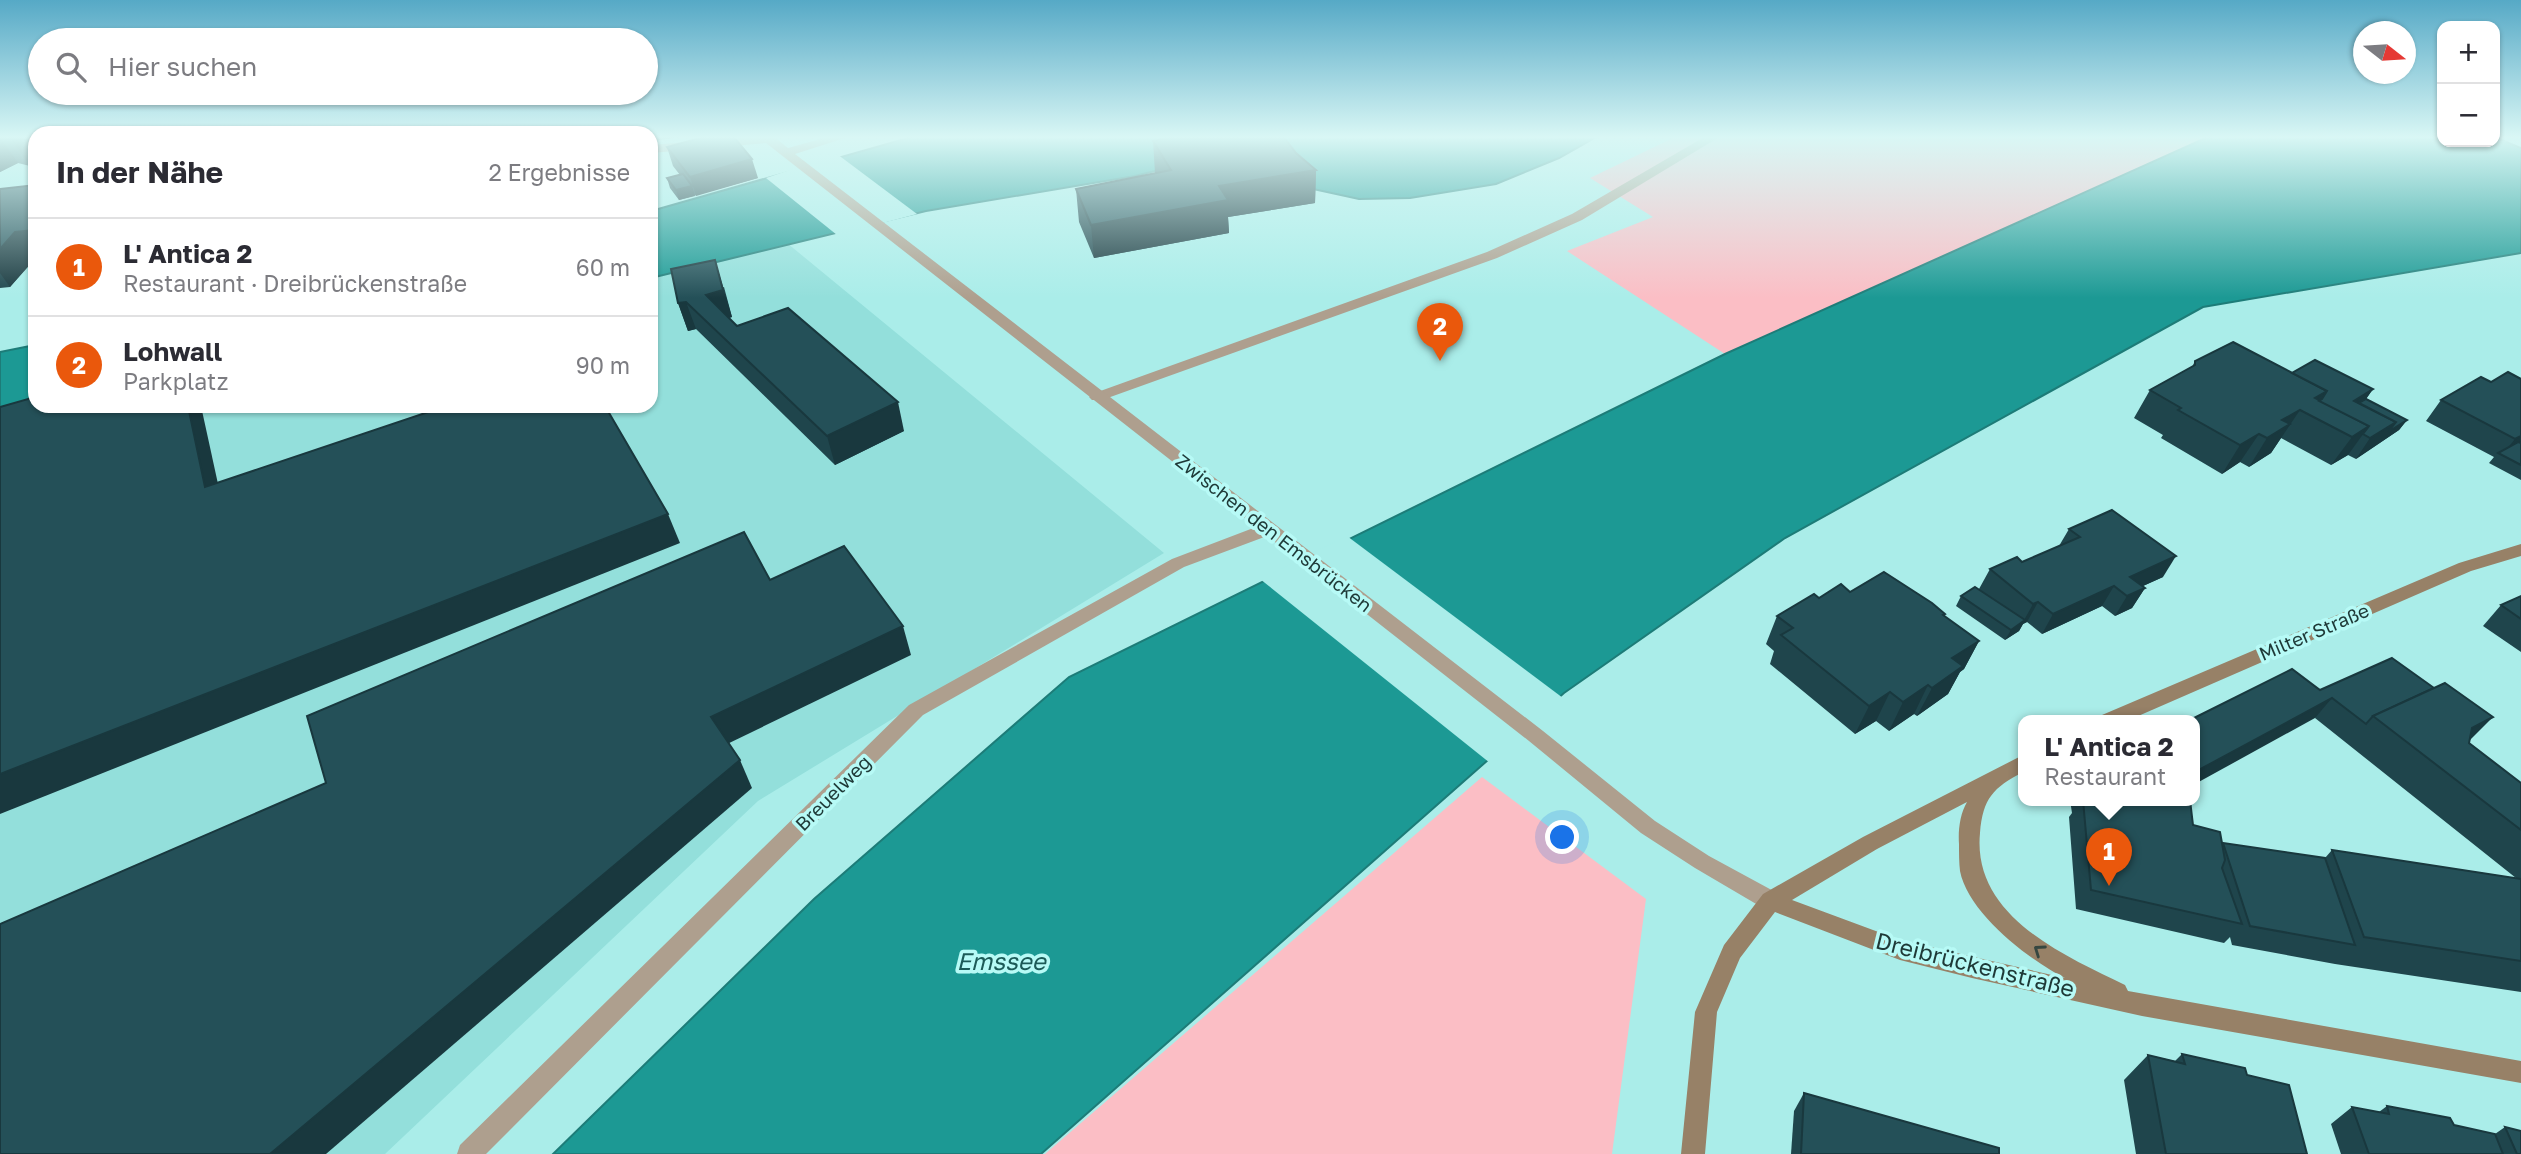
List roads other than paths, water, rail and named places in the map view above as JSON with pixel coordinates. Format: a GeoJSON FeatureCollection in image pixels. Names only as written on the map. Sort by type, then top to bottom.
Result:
{"type":"FeatureCollection","features":[{"type":"Feature","properties":{"kind":"street","name":"Zwischen den Emsbrücken"},"geometry":{"type":"LineString","coordinates":[[833,190],[1536,736],[1648,827],[1702,862],[1771,901]]}},
{"type":"Feature","properties":{"kind":"street"},"geometry":{"type":"LineString","coordinates":[[1097,397],[1492,254],[1577,217],[1623,190]]}},
{"type":"Feature","properties":{"kind":"street","name":"Breuelweg"},"geometry":{"type":"LineString","coordinates":[[469,1154],[916,710],[1178,563],[1267,529]]}},
{"type":"Feature","properties":{"kind":"street","name":"Milter Straße"},"geometry":{"type":"LineString","coordinates":[[2121,715],[2465,567],[2521,550]]}},
{"type":"Feature","properties":{"kind":"street"},"geometry":{"type":"LineString","coordinates":[[1693,1154],[1706,1012],[1732,952],[1771,901],[1870,843],[2018,766]]}},
{"type":"Feature","properties":{"kind":"street","name":"Dreibrückenstraße"},"geometry":{"type":"LineString","coordinates":[[1989,783],[1972,811],[1969,838],[1971,873],[1990,907],[2019,936],[2055,962],[2142,1005]]}},
{"type":"Feature","properties":{"kind":"street","name":"Dreibrückenstraße"},"geometry":{"type":"LineString","coordinates":[[1771,901],[1900,950],[2142,1005],[2521,1072]]}},
{"type":"Feature","properties":{"kind":"water"},"geometry":{"type":"Polygon","coordinates":[[[725,190],[1052,190],[926,211],[658,276],[658,209],[725,190]]]}},
{"type":"Feature","properties":{"kind":"water"},"geometry":{"type":"Polygon","coordinates":[[[1317,190],[1460,190],[1410,198],[1359,199],[1317,190]]]}},
{"type":"Feature","properties":{"kind":"water","name":"Emssee"},"geometry":{"type":"Polygon","coordinates":[[[2090,190],[2521,190],[2521,253],[2203,307],[1785,538],[1564,693],[1041,1154],[553,1154],[814,899],[1069,677],[1725,354],[2090,190]]]}},
{"type":"Feature","properties":{"kind":"water"},"geometry":{"type":"Polygon","coordinates":[[[28,346],[28,408],[0,416],[0,352],[28,346]]]}},
{"type":"Feature","properties":{"kind":"place","name":"Lohwall"},"geometry":{"type":"Point","coordinates":[1440,361]}},
{"type":"Feature","properties":{"kind":"place","name":"L' Antica 2"},"geometry":{"type":"Point","coordinates":[2109,886]}}]}
